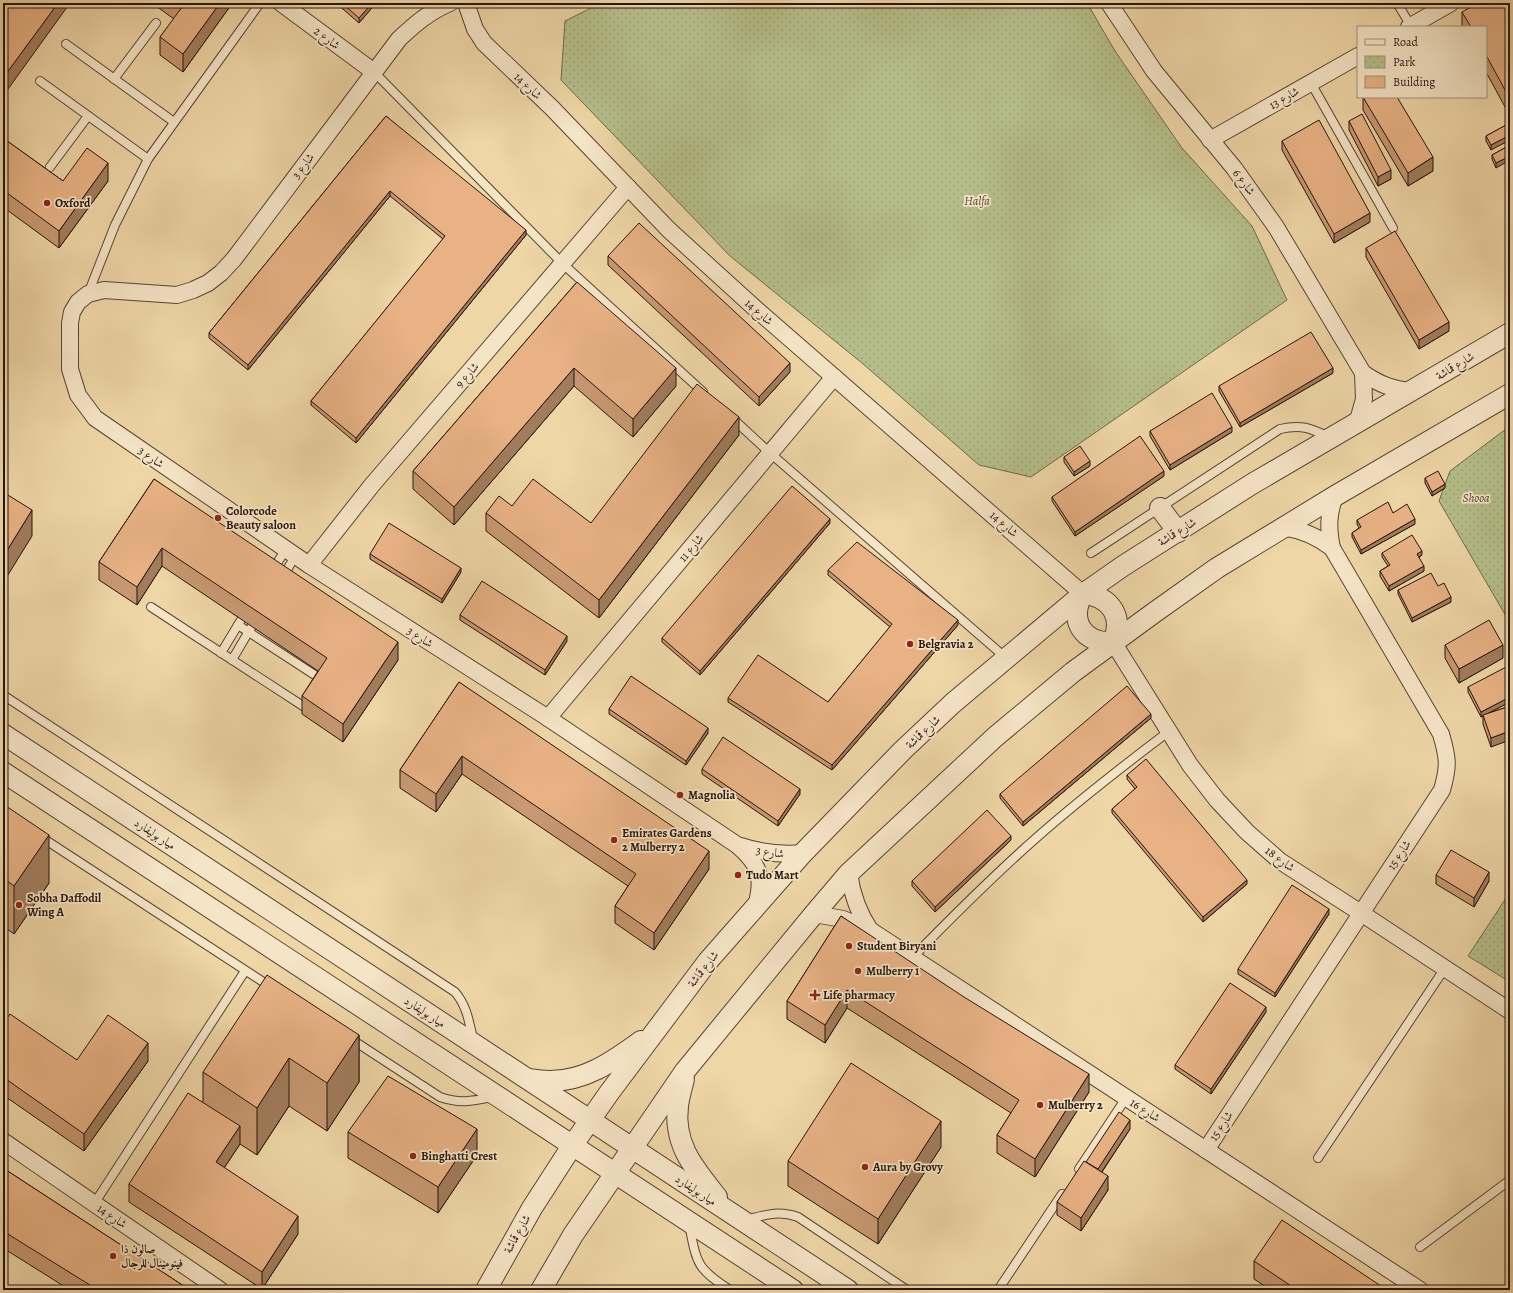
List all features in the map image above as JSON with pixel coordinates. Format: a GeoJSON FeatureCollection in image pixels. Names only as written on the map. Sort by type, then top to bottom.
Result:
{"type":"FeatureCollection","features":[{"type":"Feature","properties":{"kind":"street","name":"شارع 2"},"geometry":{"type":"LineString","coordinates":[[281,3],[374,72]]}},
{"type":"Feature","properties":{"kind":"street","name":"شارع 3"},"geometry":{"type":"LineString","coordinates":[[450,3],[440,7],[418,21],[398,39],[234,259],[212,280],[193,290],[177,295],[104,290],[88,294],[78,302],[72,312],[69,341],[70,369],[78,395],[95,418],[309,565],[548,718],[737,845],[750,856],[758,872],[760,890],[756,906]]}},
{"type":"Feature","properties":{"kind":"street","name":"شارع 14"},"geometry":{"type":"LineString","coordinates":[[466,3],[475,29],[484,43],[552,108],[669,230],[712,271],[1083,594]]}},
{"type":"Feature","properties":{"kind":"street","name":"شارع 6"},"geometry":{"type":"LineString","coordinates":[[1109,3],[1154,71],[1251,191],[1276,227],[1364,373],[1374,381],[1387,387],[1413,391]]}},
{"type":"Feature","properties":{"kind":"street"},"geometry":{"type":"LineString","coordinates":[[1410,26],[1451,3]]}},
{"type":"Feature","properties":{"kind":"street","name":"شارع 13"},"geometry":{"type":"LineString","coordinates":[[1210,140],[1357,57]]}},
{"type":"Feature","properties":{"kind":"street","name":"شارع 9"},"geometry":{"type":"LineString","coordinates":[[309,565],[372,485],[628,187]]}},
{"type":"Feature","properties":{"kind":"street","name":"شارع قماشة"},"geometry":{"type":"LineString","coordinates":[[486,1290],[532,1208],[572,1146],[609,1093],[708,961],[803,853],[903,750],[954,703],[1083,594],[1252,484],[1510,334]]}},
{"type":"Feature","properties":{"kind":"street"},"geometry":{"type":"LineString","coordinates":[[1357,424],[1364,399],[1364,373]]}},
{"type":"Feature","properties":{"kind":"street","name":"شارع 11"},"geometry":{"type":"LineString","coordinates":[[548,718],[834,376]]}},
{"type":"Feature","properties":{"kind":"street"},"geometry":{"type":"LineString","coordinates":[[541,1290],[573,1235],[685,1071],[849,873],[995,737],[1073,672],[1217,568],[1335,496],[1510,394]]}},
{"type":"Feature","properties":{"kind":"street","name":"شارع 15"},"geometry":{"type":"LineString","coordinates":[[1206,1150],[1442,790],[1447,772],[1447,752],[1441,734],[1332,548],[1328,521],[1330,508],[1335,496]]}},
{"type":"Feature","properties":{"kind":"street"},"geometry":{"type":"LineString","coordinates":[[1160,508],[1178,532]]}},
{"type":"Feature","properties":{"kind":"street","name":"شارع 15"},"geometry":{"type":"LineString","coordinates":[[1284,527],[1309,534],[1332,548]]}},
{"type":"Feature","properties":{"kind":"street"},"geometry":{"type":"LineString","coordinates":[[1083,594],[1092,594],[1100,597],[1113,609],[1118,626],[1113,642],[1105,643],[1097,641],[1086,634],[1079,625],[1077,609],[1083,594]]}},
{"type":"Feature","properties":{"kind":"street","name":"شارع 18"},"geometry":{"type":"LineString","coordinates":[[1113,642],[1190,765],[1217,800],[1247,832],[1280,862],[1361,913],[1510,1011]]}},
{"type":"Feature","properties":{"kind":"street","name":"ميار بوليفارد"},"geometry":{"type":"LineString","coordinates":[[3,734],[848,1290]]}},
{"type":"Feature","properties":{"kind":"street"},"geometry":{"type":"LineString","coordinates":[[3,772],[793,1290]]}},
{"type":"Feature","properties":{"kind":"street","name":"شارع 3"},"geometry":{"type":"LineString","coordinates":[[737,845],[770,853],[803,853]]}},
{"type":"Feature","properties":{"kind":"street","name":"شارع 16"},"geometry":{"type":"LineString","coordinates":[[849,873],[855,903],[870,930]]}},
{"type":"Feature","properties":{"kind":"street","name":"شارع 16"},"geometry":{"type":"LineString","coordinates":[[814,914],[843,919],[870,930],[1420,1290]]}},
{"type":"Feature","properties":{"kind":"street"},"geometry":{"type":"LineString","coordinates":[[527,1079],[550,1081],[572,1079],[594,1072],[613,1061],[658,1029]]}},
{"type":"Feature","properties":{"kind":"street"},"geometry":{"type":"LineString","coordinates":[[685,1071],[678,1106],[677,1124],[681,1141],[687,1157],[697,1172],[736,1216]]}},
{"type":"Feature","properties":{"kind":"street","name":"شارع 14"},"geometry":{"type":"LineString","coordinates":[[3,1141],[220,1290]]}},
{"type":"Feature","properties":{"kind":"lane"},"geometry":{"type":"LineString","coordinates":[[88,294],[115,225],[148,160],[260,3]]}},
{"type":"Feature","properties":{"kind":"lane"},"geometry":{"type":"LineString","coordinates":[[1398,3],[1410,26]]}},
{"type":"Feature","properties":{"kind":"lane"},"geometry":{"type":"LineString","coordinates":[[114,79],[156,23]]}},
{"type":"Feature","properties":{"kind":"lane"},"geometry":{"type":"LineString","coordinates":[[66,44],[174,122]]}},
{"type":"Feature","properties":{"kind":"lane"},"geometry":{"type":"LineString","coordinates":[[374,72],[562,263],[707,395]]}},
{"type":"Feature","properties":{"kind":"lane"},"geometry":{"type":"LineString","coordinates":[[40,82],[148,160]]}},
{"type":"Feature","properties":{"kind":"lane"},"geometry":{"type":"LineString","coordinates":[[1311,83],[1393,228]]}},
{"type":"Feature","properties":{"kind":"lane"},"geometry":{"type":"LineString","coordinates":[[50,167],[88,116]]}},
{"type":"Feature","properties":{"kind":"lane"},"geometry":{"type":"LineString","coordinates":[[724,411],[770,453],[1006,658]]}},
{"type":"Feature","properties":{"kind":"lane"},"geometry":{"type":"LineString","coordinates":[[1091,552],[1280,430],[1292,426],[1305,427],[1332,438]]}},
{"type":"Feature","properties":{"kind":"lane"},"geometry":{"type":"LineString","coordinates":[[270,574],[290,552]]}},
{"type":"Feature","properties":{"kind":"lane"},"geometry":{"type":"LineString","coordinates":[[280,581],[290,552]]}},
{"type":"Feature","properties":{"kind":"lane"},"geometry":{"type":"LineString","coordinates":[[151,607],[306,708]]}},
{"type":"Feature","properties":{"kind":"lane"},"geometry":{"type":"LineString","coordinates":[[221,653],[240,622],[324,680]]}},
{"type":"Feature","properties":{"kind":"lane"},"geometry":{"type":"LineString","coordinates":[[232,660],[251,629]]}},
{"type":"Feature","properties":{"kind":"lane"},"geometry":{"type":"LineString","coordinates":[[3,695],[456,992],[466,1008],[474,1044]]}},
{"type":"Feature","properties":{"kind":"lane"},"geometry":{"type":"LineString","coordinates":[[912,958],[972,897],[1035,839],[1100,784],[1168,732]]}},
{"type":"Feature","properties":{"kind":"lane"},"geometry":{"type":"LineString","coordinates":[[36,834],[279,992]]}},
{"type":"Feature","properties":{"kind":"lane"},"geometry":{"type":"LineString","coordinates":[[1318,1158],[1445,968]]}},
{"type":"Feature","properties":{"kind":"lane"},"geometry":{"type":"LineString","coordinates":[[94,1204],[245,971]]}},
{"type":"Feature","properties":{"kind":"lane"},"geometry":{"type":"LineString","coordinates":[[345,1036],[440,1097],[460,1102],[496,1096]]}},
{"type":"Feature","properties":{"kind":"lane"},"geometry":{"type":"LineString","coordinates":[[998,1290],[1126,1098]]}},
{"type":"Feature","properties":{"kind":"lane"},"geometry":{"type":"LineString","coordinates":[[1420,1247],[1510,1180]]}},
{"type":"Feature","properties":{"kind":"lane"},"geometry":{"type":"LineString","coordinates":[[736,1216],[777,1213],[798,1217],[907,1290]]}},
{"type":"Feature","properties":{"kind":"lane"},"geometry":{"type":"LineString","coordinates":[[689,1222],[697,1260],[708,1275],[730,1290]]}},
{"type":"Feature","properties":{"kind":"green space","name":"Halfa"},"geometry":{"type":"Polygon","coordinates":[[[601,3],[1087,3],[1115,51],[1182,148],[1252,226],[1287,300],[1031,477],[979,465],[862,363],[730,256],[561,80],[565,21],[601,3]]]}},
{"type":"Feature","properties":{"kind":"green space","name":"Shooa"},"geometry":{"type":"Polygon","coordinates":[[[1510,426],[1510,623],[1439,501],[1450,471],[1510,426]]]}},
{"type":"Feature","properties":{"kind":"green space"},"geometry":{"type":"Polygon","coordinates":[[[1510,892],[1510,982],[1468,956],[1510,892]]]}},
{"type":"Feature","properties":{"kind":"building"},"geometry":{"type":"Polygon","coordinates":[[[3,3],[58,3],[3,78],[3,3]]]}},
{"type":"Feature","properties":{"kind":"building"},"geometry":{"type":"Polygon","coordinates":[[[176,3],[220,3],[183,54],[160,37],[182,7],[176,3]]]}},
{"type":"Feature","properties":{"kind":"building"},"geometry":{"type":"Polygon","coordinates":[[[342,3],[372,3],[359,18],[342,3]]]}},
{"type":"Feature","properties":{"kind":"building"},"geometry":{"type":"Polygon","coordinates":[[[1478,3],[1510,3],[1510,99],[1487,57],[1487,26],[1470,26],[1462,12],[1478,3]]]}},
{"type":"Feature","properties":{"kind":"building"},"geometry":{"type":"Polygon","coordinates":[[[1364,98],[1398,98],[1433,157],[1408,173],[1364,98]]]}},
{"type":"Feature","properties":{"kind":"building"},"geometry":{"type":"Polygon","coordinates":[[[1362,114],[1391,170],[1378,177],[1349,121],[1362,114]]]}},
{"type":"Feature","properties":{"kind":"building"},"geometry":{"type":"Polygon","coordinates":[[[386,116],[526,230],[356,438],[311,401],[445,236],[390,191],[248,365],[209,333],[386,116]]]}},
{"type":"Feature","properties":{"kind":"building"},"geometry":{"type":"Polygon","coordinates":[[[1319,120],[1370,213],[1334,234],[1282,141],[1319,120]]]}},
{"type":"Feature","properties":{"kind":"building"},"geometry":{"type":"Polygon","coordinates":[[[1508,124],[1510,127],[1510,135],[1491,145],[1486,136],[1508,124]]]}},
{"type":"Feature","properties":{"kind":"building","name":"Oxford"},"geometry":{"type":"Polygon","coordinates":[[[3,138],[63,181],[87,148],[108,163],[59,231],[3,190],[3,138]]]}},
{"type":"Feature","properties":{"kind":"building"},"geometry":{"type":"Polygon","coordinates":[[[1510,145],[1510,156],[1496,163],[1492,155],[1510,145]]]}},
{"type":"Feature","properties":{"kind":"building"},"geometry":{"type":"Polygon","coordinates":[[[639,223],[790,363],[759,397],[608,256],[639,223]]]}},
{"type":"Feature","properties":{"kind":"building"},"geometry":{"type":"Polygon","coordinates":[[[1395,231],[1449,322],[1419,340],[1366,248],[1395,231]]]}},
{"type":"Feature","properties":{"kind":"building"},"geometry":{"type":"Polygon","coordinates":[[[577,282],[676,368],[633,419],[574,368],[454,507],[413,471],[577,282]]]}},
{"type":"Feature","properties":{"kind":"building"},"geometry":{"type":"Polygon","coordinates":[[[1311,332],[1333,368],[1240,423],[1219,386],[1311,332]]]}},
{"type":"Feature","properties":{"kind":"building"},"geometry":{"type":"Polygon","coordinates":[[[697,384],[739,417],[599,600],[486,513],[499,496],[512,506],[533,479],[591,523],[697,384]]]}},
{"type":"Feature","properties":{"kind":"building"},"geometry":{"type":"Polygon","coordinates":[[[1212,393],[1232,427],[1170,465],[1150,431],[1212,393]]]}},
{"type":"Feature","properties":{"kind":"building"},"geometry":{"type":"Polygon","coordinates":[[[1140,436],[1164,471],[1075,532],[1052,497],[1140,436]]]}},
{"type":"Feature","properties":{"kind":"building"},"geometry":{"type":"Polygon","coordinates":[[[1080,446],[1090,461],[1074,472],[1064,457],[1080,446]]]}},
{"type":"Feature","properties":{"kind":"building"},"geometry":{"type":"Polygon","coordinates":[[[1438,471],[1445,484],[1432,492],[1425,478],[1438,471]]]}},
{"type":"Feature","properties":{"kind":"building"},"geometry":{"type":"Polygon","coordinates":[[[154,479],[398,642],[343,724],[302,696],[327,658],[162,548],[137,587],[99,562],[154,479]]]}},
{"type":"Feature","properties":{"kind":"building"},"geometry":{"type":"Polygon","coordinates":[[[792,486],[830,519],[700,671],[662,638],[792,486]]]}},
{"type":"Feature","properties":{"kind":"building"},"geometry":{"type":"Polygon","coordinates":[[[3,492],[32,510],[3,557],[3,492]]]}},
{"type":"Feature","properties":{"kind":"building"},"geometry":{"type":"Polygon","coordinates":[[[1388,502],[1393,513],[1407,504],[1415,519],[1361,550],[1352,533],[1361,527],[1357,520],[1388,502]]]}},
{"type":"Feature","properties":{"kind":"building"},"geometry":{"type":"Polygon","coordinates":[[[389,523],[461,568],[442,599],[370,554],[389,523]]]}},
{"type":"Feature","properties":{"kind":"building"},"geometry":{"type":"Polygon","coordinates":[[[1412,535],[1422,551],[1417,554],[1424,566],[1389,586],[1380,571],[1390,565],[1382,553],[1412,535]]]}},
{"type":"Feature","properties":{"kind":"building","name":"Belgravia 2"},"geometry":{"type":"Polygon","coordinates":[[[857,542],[958,620],[832,765],[728,698],[758,655],[828,702],[892,624],[828,570],[857,542]]]}},
{"type":"Feature","properties":{"kind":"building"},"geometry":{"type":"Polygon","coordinates":[[[1431,573],[1438,586],[1444,583],[1451,597],[1412,618],[1398,590],[1431,573]]]}},
{"type":"Feature","properties":{"kind":"building"},"geometry":{"type":"Polygon","coordinates":[[[482,581],[567,636],[545,670],[460,615],[482,581]]]}},
{"type":"Feature","properties":{"kind":"building"},"geometry":{"type":"Polygon","coordinates":[[[1489,620],[1503,645],[1459,669],[1445,645],[1489,620]]]}},
{"type":"Feature","properties":{"kind":"building"},"geometry":{"type":"Polygon","coordinates":[[[1508,666],[1510,670],[1510,697],[1481,712],[1468,687],[1508,666]]]}},
{"type":"Feature","properties":{"kind":"building"},"geometry":{"type":"Polygon","coordinates":[[[631,676],[708,728],[686,761],[609,709],[631,676]]]}},
{"type":"Feature","properties":{"kind":"building","name":"Emirates Gardens 2 Mulberry 2"},"geometry":{"type":"Polygon","coordinates":[[[459,682],[709,851],[654,933],[615,906],[636,874],[462,756],[436,794],[400,770],[459,682]]]}},
{"type":"Feature","properties":{"kind":"building"},"geometry":{"type":"Polygon","coordinates":[[[1127,686],[1151,714],[1023,822],[1000,794],[1127,686]]]}},
{"type":"Feature","properties":{"kind":"building"},"geometry":{"type":"Polygon","coordinates":[[[1510,706],[1510,731],[1491,738],[1483,715],[1510,706]]]}},
{"type":"Feature","properties":{"kind":"building"},"geometry":{"type":"Polygon","coordinates":[[[723,737],[800,789],[778,821],[702,769],[723,737]]]}},
{"type":"Feature","properties":{"kind":"building"},"geometry":{"type":"Polygon","coordinates":[[[1146,759],[1247,880],[1203,917],[1112,809],[1137,787],[1127,775],[1146,759]]]}},
{"type":"Feature","properties":{"kind":"building"},"geometry":{"type":"Polygon","coordinates":[[[3,804],[49,835],[14,886],[3,878],[3,804]]]}},
{"type":"Feature","properties":{"kind":"building"},"geometry":{"type":"Polygon","coordinates":[[[987,810],[1011,836],[935,907],[912,881],[987,810]]]}},
{"type":"Feature","properties":{"kind":"building"},"geometry":{"type":"Polygon","coordinates":[[[1451,850],[1489,872],[1474,898],[1436,875],[1451,850]]]}},
{"type":"Feature","properties":{"kind":"building"},"geometry":{"type":"Polygon","coordinates":[[[1292,885],[1329,909],[1275,993],[1238,969],[1292,885]]]}},
{"type":"Feature","properties":{"kind":"building"},"geometry":{"type":"Polygon","coordinates":[[[841,916],[964,997],[1089,1074],[1035,1159],[997,1135],[1019,1100],[847,990],[825,1025],[787,1001],[841,916]]]}},
{"type":"Feature","properties":{"kind":"building"},"geometry":{"type":"Polygon","coordinates":[[[267,975],[359,1035],[327,1083],[289,1058],[257,1108],[203,1072],[267,975]]]}},
{"type":"Feature","properties":{"kind":"building"},"geometry":{"type":"Polygon","coordinates":[[[1230,983],[1266,1007],[1211,1089],[1175,1065],[1230,983]]]}},
{"type":"Feature","properties":{"kind":"building"},"geometry":{"type":"Polygon","coordinates":[[[10,1014],[77,1060],[108,1015],[148,1043],[84,1134],[3,1077],[3,1024],[10,1014]]]}},
{"type":"Feature","properties":{"kind":"building","name":"Aura by Grovy"},"geometry":{"type":"Polygon","coordinates":[[[851,1063],[941,1121],[878,1219],[788,1161],[851,1063]]]}},
{"type":"Feature","properties":{"kind":"building"},"geometry":{"type":"Polygon","coordinates":[[[388,1076],[477,1129],[438,1187],[348,1132],[388,1076]]]}},
{"type":"Feature","properties":{"kind":"building"},"geometry":{"type":"Polygon","coordinates":[[[188,1093],[240,1126],[216,1162],[298,1216],[262,1272],[129,1184],[188,1093]]]}},
{"type":"Feature","properties":{"kind":"building"},"geometry":{"type":"Polygon","coordinates":[[[1119,1112],[1130,1120],[1098,1169],[1086,1162],[1119,1112]]]}},
{"type":"Feature","properties":{"kind":"building"},"geometry":{"type":"Polygon","coordinates":[[[1084,1161],[1108,1176],[1081,1218],[1057,1202],[1084,1161]]]}},
{"type":"Feature","properties":{"kind":"building"},"geometry":{"type":"Polygon","coordinates":[[[3,1168],[190,1290],[98,1290],[3,1231],[3,1168]]]}},
{"type":"Feature","properties":{"kind":"building"},"geometry":{"type":"Polygon","coordinates":[[[1282,1220],[1387,1290],[1297,1290],[1254,1261],[1282,1220]]]}},
{"type":"Feature","properties":{"kind":"place","name":"Oxford"},"geometry":{"type":"Point","coordinates":[47,203]}},
{"type":"Feature","properties":{"kind":"place","name":"Colorcode Beauty saloon"},"geometry":{"type":"Point","coordinates":[218,518]}},
{"type":"Feature","properties":{"kind":"place","name":"Belgravia 2"},"geometry":{"type":"Point","coordinates":[910,644]}},
{"type":"Feature","properties":{"kind":"place","name":"Magnolia"},"geometry":{"type":"Point","coordinates":[680,795]}},
{"type":"Feature","properties":{"kind":"place","name":"Emirates Gardens 2 Mulberry 2"},"geometry":{"type":"Point","coordinates":[614,840]}},
{"type":"Feature","properties":{"kind":"place","name":"Tudo Mart"},"geometry":{"type":"Point","coordinates":[738,875]}},
{"type":"Feature","properties":{"kind":"place","name":"Sobha Daffodil Wing A"},"geometry":{"type":"Point","coordinates":[19,905]}},
{"type":"Feature","properties":{"kind":"place","name":"Student Biryani"},"geometry":{"type":"Point","coordinates":[849,946]}},
{"type":"Feature","properties":{"kind":"place","name":"Mulberry 1"},"geometry":{"type":"Point","coordinates":[858,971]}},
{"type":"Feature","properties":{"kind":"place","name":"Life pharmacy"},"geometry":{"type":"Point","coordinates":[815,995]}},
{"type":"Feature","properties":{"kind":"place","name":"Mulberry 2"},"geometry":{"type":"Point","coordinates":[1040,1105]}},
{"type":"Feature","properties":{"kind":"place","name":"Binghatti Crest"},"geometry":{"type":"Point","coordinates":[413,1156]}},
{"type":"Feature","properties":{"kind":"place","name":"Aura by Grovy"},"geometry":{"type":"Point","coordinates":[865,1167]}},
{"type":"Feature","properties":{"kind":"place","name":"صالون ذا فينومينال للرجال"},"geometry":{"type":"Point","coordinates":[113,1256]}}]}
